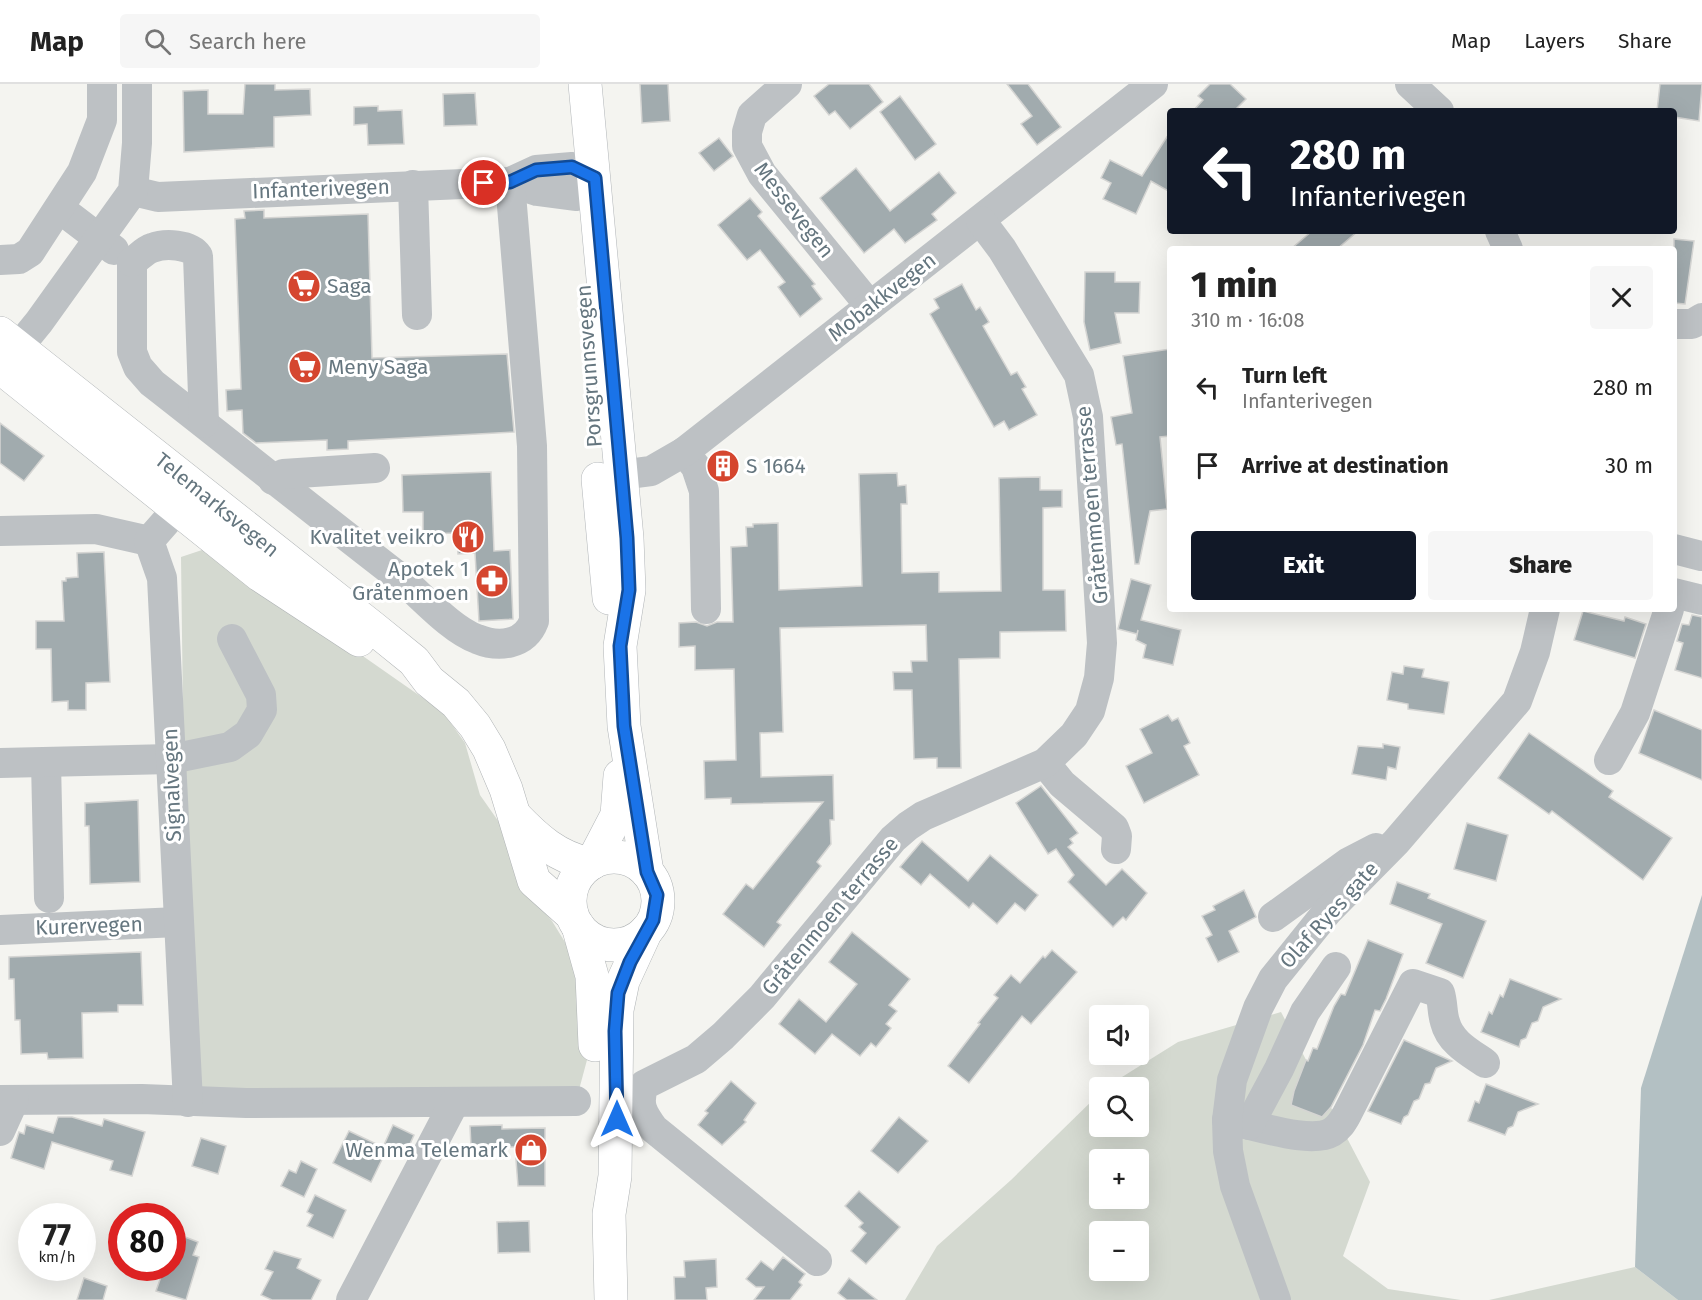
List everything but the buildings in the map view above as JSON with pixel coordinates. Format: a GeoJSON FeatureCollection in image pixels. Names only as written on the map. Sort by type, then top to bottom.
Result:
{"type":"FeatureCollection","features":[{"type":"Feature","properties":{"kind":"main road","name":"Porsgrunnsvegen"},"geometry":{"type":"LineString","coordinates":[[568,84],[581,180],[609,478],[607,592],[620,646],[624,726],[647,872],[656,889],[657,908],[618,993],[615,1031],[618,1100],[615,1176],[609,1214],[611,1300]]}},
{"type":"Feature","properties":{"kind":"main road","name":"Porsgrunnsvegen"},"geometry":{"type":"LineString","coordinates":[[581,180],[585,84]]}},
{"type":"Feature","properties":{"kind":"main road","name":"Telemarksvegen"},"geometry":{"type":"LineString","coordinates":[[5,354],[187,498],[414,661],[429,681],[456,703],[475,726],[489,749],[515,816],[523,853],[534,881],[575,920]]}},
{"type":"Feature","properties":{"kind":"main road","name":"Porsgrunnsvegen"},"geometry":{"type":"LineString","coordinates":[[609,1214],[600,1179],[592,976],[575,920],[571,890],[576,879],[590,863],[617,815],[624,726]]}},
{"type":"Feature","properties":{"kind":"main road","name":"Telemarksvegen"},"geometry":{"type":"LineString","coordinates":[[515,816],[538,839],[566,859],[590,863]]}},
{"type":"Feature","properties":{"kind":"main road"},"geometry":{"type":"LineString","coordinates":[[590,863],[602,858],[624,858],[637,863],[647,872]]}},
{"type":"Feature","properties":{"kind":"main road"},"geometry":{"type":"LineString","coordinates":[[575,920],[598,942],[610,944],[623,944],[646,931]]}},
{"type":"Feature","properties":{"kind":"street"},"geometry":{"type":"LineString","coordinates":[[0,260],[20,259],[30,252],[82,172],[102,120],[102,84]]}},
{"type":"Feature","properties":{"kind":"street"},"geometry":{"type":"LineString","coordinates":[[5,354],[39,322],[133,191],[137,143],[137,84]]}},
{"type":"Feature","properties":{"kind":"street","name":"Messevegen"},"geometry":{"type":"LineString","coordinates":[[787,84],[752,115],[747,132],[747,146],[762,174],[870,306]]}},
{"type":"Feature","properties":{"kind":"street","name":"Mobakkvegen"},"geometry":{"type":"LineString","coordinates":[[609,478],[651,471],[684,452],[1153,84]]}},
{"type":"Feature","properties":{"kind":"street"},"geometry":{"type":"LineString","coordinates":[[1410,84],[1436,108]]}},
{"type":"Feature","properties":{"kind":"street","name":"Infanterivegen"},"geometry":{"type":"LineString","coordinates":[[133,191],[158,197],[510,182],[536,170],[581,180]]}},
{"type":"Feature","properties":{"kind":"street"},"geometry":{"type":"LineString","coordinates":[[132,262],[132,352],[138,367],[152,382],[476,639],[496,644],[514,642],[530,631],[534,621],[532,446],[510,182]]}},
{"type":"Feature","properties":{"kind":"street"},"geometry":{"type":"LineString","coordinates":[[405,186],[417,315]]}},
{"type":"Feature","properties":{"kind":"street"},"geometry":{"type":"LineString","coordinates":[[60,208],[132,262]]}},
{"type":"Feature","properties":{"kind":"street","name":"Gråtenmoen terrasse"},"geometry":{"type":"LineString","coordinates":[[817,1261],[654,1129],[642,1113],[639,1099],[644,1085],[696,1059],[762,997],[894,839],[908,826],[923,816],[1045,763],[1074,735],[1090,711],[1100,678],[1102,643],[1099,562],[1088,417],[1079,375],[1002,249],[981,221]]}},
{"type":"Feature","properties":{"kind":"street"},"geometry":{"type":"LineString","coordinates":[[132,262],[152,248],[178,246],[195,251],[198,255],[204,423]]}},
{"type":"Feature","properties":{"kind":"street"},"geometry":{"type":"LineString","coordinates":[[1677,324],[1692,324],[1702,318]]}},
{"type":"Feature","properties":{"kind":"street"},"geometry":{"type":"LineString","coordinates":[[684,452],[696,466],[704,491],[706,609]]}},
{"type":"Feature","properties":{"kind":"street"},"geometry":{"type":"LineString","coordinates":[[273,480],[283,474],[375,468]]}},
{"type":"Feature","properties":{"kind":"street"},"geometry":{"type":"LineString","coordinates":[[0,531],[96,529],[149,541],[187,498]]}},
{"type":"Feature","properties":{"kind":"street","name":"Signalvegen"},"geometry":{"type":"LineString","coordinates":[[149,541],[162,578],[188,1102]]}},
{"type":"Feature","properties":{"kind":"street"},"geometry":{"type":"LineString","coordinates":[[1677,594],[1702,600]]}},
{"type":"Feature","properties":{"kind":"street","name":"Olaf Ryes gate"},"geometry":{"type":"LineString","coordinates":[[1276,1300],[1235,1186],[1228,1151],[1238,1123],[1232,1080],[1258,1008],[1273,979],[1327,912],[1396,842],[1517,701],[1535,652],[1544,612]]}},
{"type":"Feature","properties":{"kind":"street"},"geometry":{"type":"LineString","coordinates":[[1609,760],[1635,713],[1658,652],[1668,612]]}},
{"type":"Feature","properties":{"kind":"street"},"geometry":{"type":"LineString","coordinates":[[0,763],[171,759],[230,747],[248,734],[262,710],[261,695],[232,639]]}},
{"type":"Feature","properties":{"kind":"street"},"geometry":{"type":"LineString","coordinates":[[45,762],[49,898]]}},
{"type":"Feature","properties":{"kind":"street"},"geometry":{"type":"LineString","coordinates":[[1045,763],[1062,784],[1114,828],[1117,837],[1116,849]]}},
{"type":"Feature","properties":{"kind":"street","name":"Olaf Ryes gate"},"geometry":{"type":"LineString","coordinates":[[1273,917],[1349,862],[1374,849],[1396,842]]}},
{"type":"Feature","properties":{"kind":"street","name":"Kurervegen"},"geometry":{"type":"LineString","coordinates":[[0,930],[178,922]]}},
{"type":"Feature","properties":{"kind":"street"},"geometry":{"type":"LineString","coordinates":[[1336,967],[1305,1012],[1279,1070],[1238,1123],[1314,1136],[1324,1136],[1340,1126],[1413,984],[1440,993],[1444,1022],[1451,1035],[1465,1050],[1485,1063]]}},
{"type":"Feature","properties":{"kind":"street"},"geometry":{"type":"LineString","coordinates":[[0,1131],[7,1100],[454,1103],[576,1101]]}},
{"type":"Feature","properties":{"kind":"street"},"geometry":{"type":"LineString","coordinates":[[351,1300],[454,1103]]}},
{"type":"Feature","properties":{"kind":"shaded area"},"geometry":{"type":"Polygon","coordinates":[[[208,548],[443,712],[465,743],[480,795],[501,825],[530,896],[552,921],[579,965],[587,1060],[576,1101],[188,1102],[181,557],[208,548]]]}},
{"type":"Feature","properties":{"kind":"shaded area"},"geometry":{"type":"Polygon","coordinates":[[[1702,895],[1702,1300],[1678,1300],[1635,1267],[1641,1088],[1702,895]]]}},
{"type":"Feature","properties":{"kind":"shaded area"},"geometry":{"type":"Polygon","coordinates":[[[1281,1012],[1370,1182],[1343,1256],[1388,1289],[1461,1300],[905,1300],[937,1246],[1011,1180],[1089,1104],[1089,1137],[1149,1137],[1149,1077],[1122,1077],[1141,1065],[1149,1065],[1149,1060],[1178,1042],[1281,1012]]]}},
{"type":"Feature","properties":{"kind":"shaded area"},"geometry":{"type":"Polygon","coordinates":[[[1635,1267],[1678,1300],[1489,1300],[1635,1267]]]}},
{"type":"Feature","properties":{"kind":"place","name":"Saga"},"geometry":{"type":"Point","coordinates":[304,286]}},
{"type":"Feature","properties":{"kind":"place","name":"Meny Saga"},"geometry":{"type":"Point","coordinates":[305,367]}},
{"type":"Feature","properties":{"kind":"place","name":"S 1664"},"geometry":{"type":"Point","coordinates":[723,466]}},
{"type":"Feature","properties":{"kind":"place","name":"Kvalitet veikro"},"geometry":{"type":"Point","coordinates":[468,537]}},
{"type":"Feature","properties":{"kind":"place","name":"Apotek 1 Gråtenmoen"},"geometry":{"type":"Point","coordinates":[492,581]}},
{"type":"Feature","properties":{"kind":"place","name":"Wenma Telemark"},"geometry":{"type":"Point","coordinates":[531,1150]}},
{"type":"Feature","properties":{"kind":"route"},"geometry":{"type":"LineString","coordinates":[[484,183],[510,182],[536,170],[572,167],[595,178],[627,538],[629,590],[620,646],[624,726],[647,872],[654,883],[657,895],[657,908],[653,920],[630,962],[618,993],[615,1031],[617,1119]]}}]}
